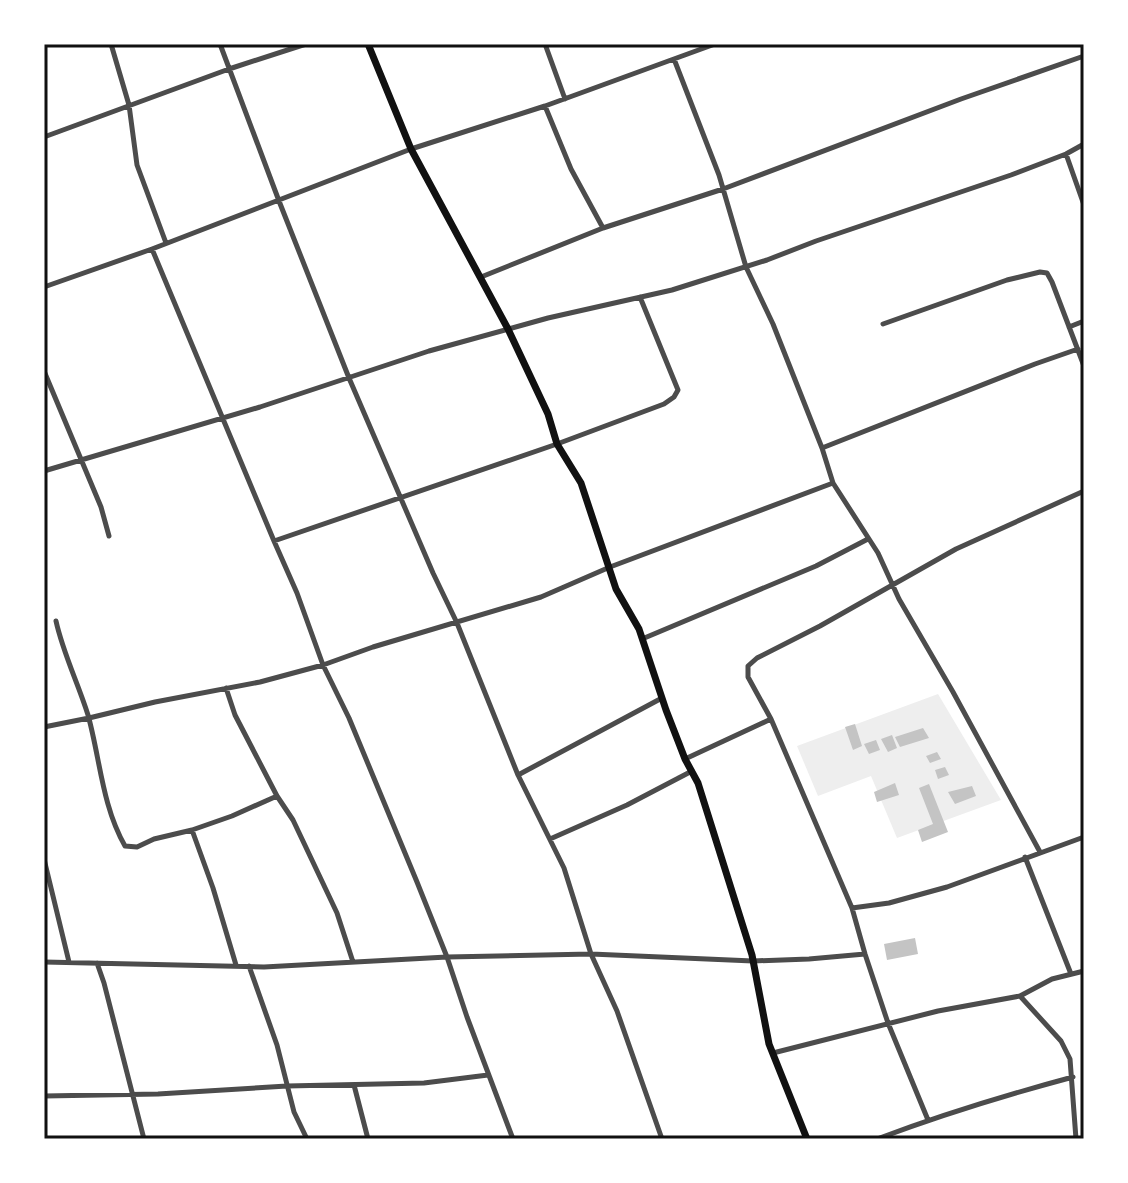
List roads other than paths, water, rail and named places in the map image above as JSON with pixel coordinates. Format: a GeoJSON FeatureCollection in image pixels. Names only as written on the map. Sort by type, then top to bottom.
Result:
{"type":"FeatureCollection","features":[{"type":"Feature","properties":{"kind":"main road"},"geometry":{"type":"LineString","coordinates":[[368,44],[411,149],[508,329],[548,414],[557,444],[581,483],[616,589],[639,629],[685,759],[698,783],[753,961],[769,1044],[807,1139]]}},
{"type":"Feature","properties":{"kind":"street"},"geometry":{"type":"LineString","coordinates":[[111,44],[129,105],[137,165],[166,243]]}},
{"type":"Feature","properties":{"kind":"street"},"geometry":{"type":"LineString","coordinates":[[220,44],[349,378],[457,623],[518,775],[564,868],[591,954],[617,1011],[662,1139]]}},
{"type":"Feature","properties":{"kind":"street"},"geometry":{"type":"LineString","coordinates":[[44,137],[306,44]]}},
{"type":"Feature","properties":{"kind":"street"},"geometry":{"type":"LineString","coordinates":[[545,44],[565,99]]}},
{"type":"Feature","properties":{"kind":"street"},"geometry":{"type":"LineString","coordinates":[[44,287],[152,249],[411,149],[545,106],[674,59],[698,47],[715,44]]}},
{"type":"Feature","properties":{"kind":"street"},"geometry":{"type":"LineString","coordinates":[[481,277],[603,228],[723,189],[1084,56]]}},
{"type":"Feature","properties":{"kind":"street"},"geometry":{"type":"LineString","coordinates":[[674,59],[723,189],[746,267],[773,324],[833,483],[878,553],[893,586],[1040,852]]}},
{"type":"Feature","properties":{"kind":"street"},"geometry":{"type":"LineString","coordinates":[[545,106],[571,169],[603,228]]}},
{"type":"Feature","properties":{"kind":"street"},"geometry":{"type":"LineString","coordinates":[[44,471],[260,407],[429,351],[548,318],[672,290],[746,267],[1011,175],[1084,144]]}},
{"type":"Feature","properties":{"kind":"street"},"geometry":{"type":"LineString","coordinates":[[1066,154],[1084,205]]}},
{"type":"Feature","properties":{"kind":"street"},"geometry":{"type":"LineString","coordinates":[[152,249],[447,957],[513,1139]]}},
{"type":"Feature","properties":{"kind":"street"},"geometry":{"type":"LineString","coordinates":[[883,324],[994,285],[1040,272],[1047,273],[1084,366]]}},
{"type":"Feature","properties":{"kind":"street"},"geometry":{"type":"LineString","coordinates":[[274,541],[664,404],[678,390],[640,297]]}},
{"type":"Feature","properties":{"kind":"street"},"geometry":{"type":"LineString","coordinates":[[1069,327],[1084,321]]}},
{"type":"Feature","properties":{"kind":"street"},"geometry":{"type":"LineString","coordinates":[[822,448],[1078,349]]}},
{"type":"Feature","properties":{"kind":"street"},"geometry":{"type":"LineString","coordinates":[[44,371],[101,507],[109,536]]}},
{"type":"Feature","properties":{"kind":"street"},"geometry":{"type":"LineString","coordinates":[[44,727],[260,682],[323,665],[541,597],[610,567],[833,483]]}},
{"type":"Feature","properties":{"kind":"street"},"geometry":{"type":"LineString","coordinates":[[928,1120],[888,1023],[852,908],[771,719],[748,677],[748,666],[757,658],[956,549],[1084,491]]}},
{"type":"Feature","properties":{"kind":"street"},"geometry":{"type":"LineString","coordinates":[[642,639],[816,566],[868,538]]}},
{"type":"Feature","properties":{"kind":"street"},"geometry":{"type":"LineString","coordinates":[[56,621],[89,718],[110,810],[125,846],[137,847],[154,839],[192,830],[277,796]]}},
{"type":"Feature","properties":{"kind":"street"},"geometry":{"type":"LineString","coordinates":[[226,688],[235,715],[277,796],[293,820],[337,913],[353,963]]}},
{"type":"Feature","properties":{"kind":"street"},"geometry":{"type":"LineString","coordinates":[[518,775],[662,698]]}},
{"type":"Feature","properties":{"kind":"street"},"geometry":{"type":"LineString","coordinates":[[685,759],[771,719]]}},
{"type":"Feature","properties":{"kind":"street"},"geometry":{"type":"LineString","coordinates":[[550,839],[627,805],[692,771]]}},
{"type":"Feature","properties":{"kind":"street"},"geometry":{"type":"LineString","coordinates":[[192,830],[236,965]]}},
{"type":"Feature","properties":{"kind":"street"},"geometry":{"type":"LineString","coordinates":[[852,908],[889,903],[947,887],[1084,837]]}},
{"type":"Feature","properties":{"kind":"street"},"geometry":{"type":"LineString","coordinates":[[1025,857],[1071,974]]}},
{"type":"Feature","properties":{"kind":"street"},"geometry":{"type":"LineString","coordinates":[[44,859],[69,962]]}},
{"type":"Feature","properties":{"kind":"street"},"geometry":{"type":"LineString","coordinates":[[44,962],[249,966],[591,954],[753,961],[865,954]]}},
{"type":"Feature","properties":{"kind":"street"},"geometry":{"type":"LineString","coordinates":[[97,963],[144,1139]]}},
{"type":"Feature","properties":{"kind":"street"},"geometry":{"type":"LineString","coordinates":[[249,966],[277,1045],[294,1112],[307,1139]]}},
{"type":"Feature","properties":{"kind":"street"},"geometry":{"type":"LineString","coordinates":[[773,1053],[888,1023],[1020,996],[1052,979],[1084,971]]}},
{"type":"Feature","properties":{"kind":"street"},"geometry":{"type":"LineString","coordinates":[[1020,996],[1061,1041],[1070,1059],[1076,1139]]}},
{"type":"Feature","properties":{"kind":"street"},"geometry":{"type":"LineString","coordinates":[[44,1096],[424,1083],[488,1075]]}},
{"type":"Feature","properties":{"kind":"street"},"geometry":{"type":"LineString","coordinates":[[877,1139],[994,1099],[1073,1077]]}},
{"type":"Feature","properties":{"kind":"street"},"geometry":{"type":"LineString","coordinates":[[354,1085],[368,1139]]}}]}
